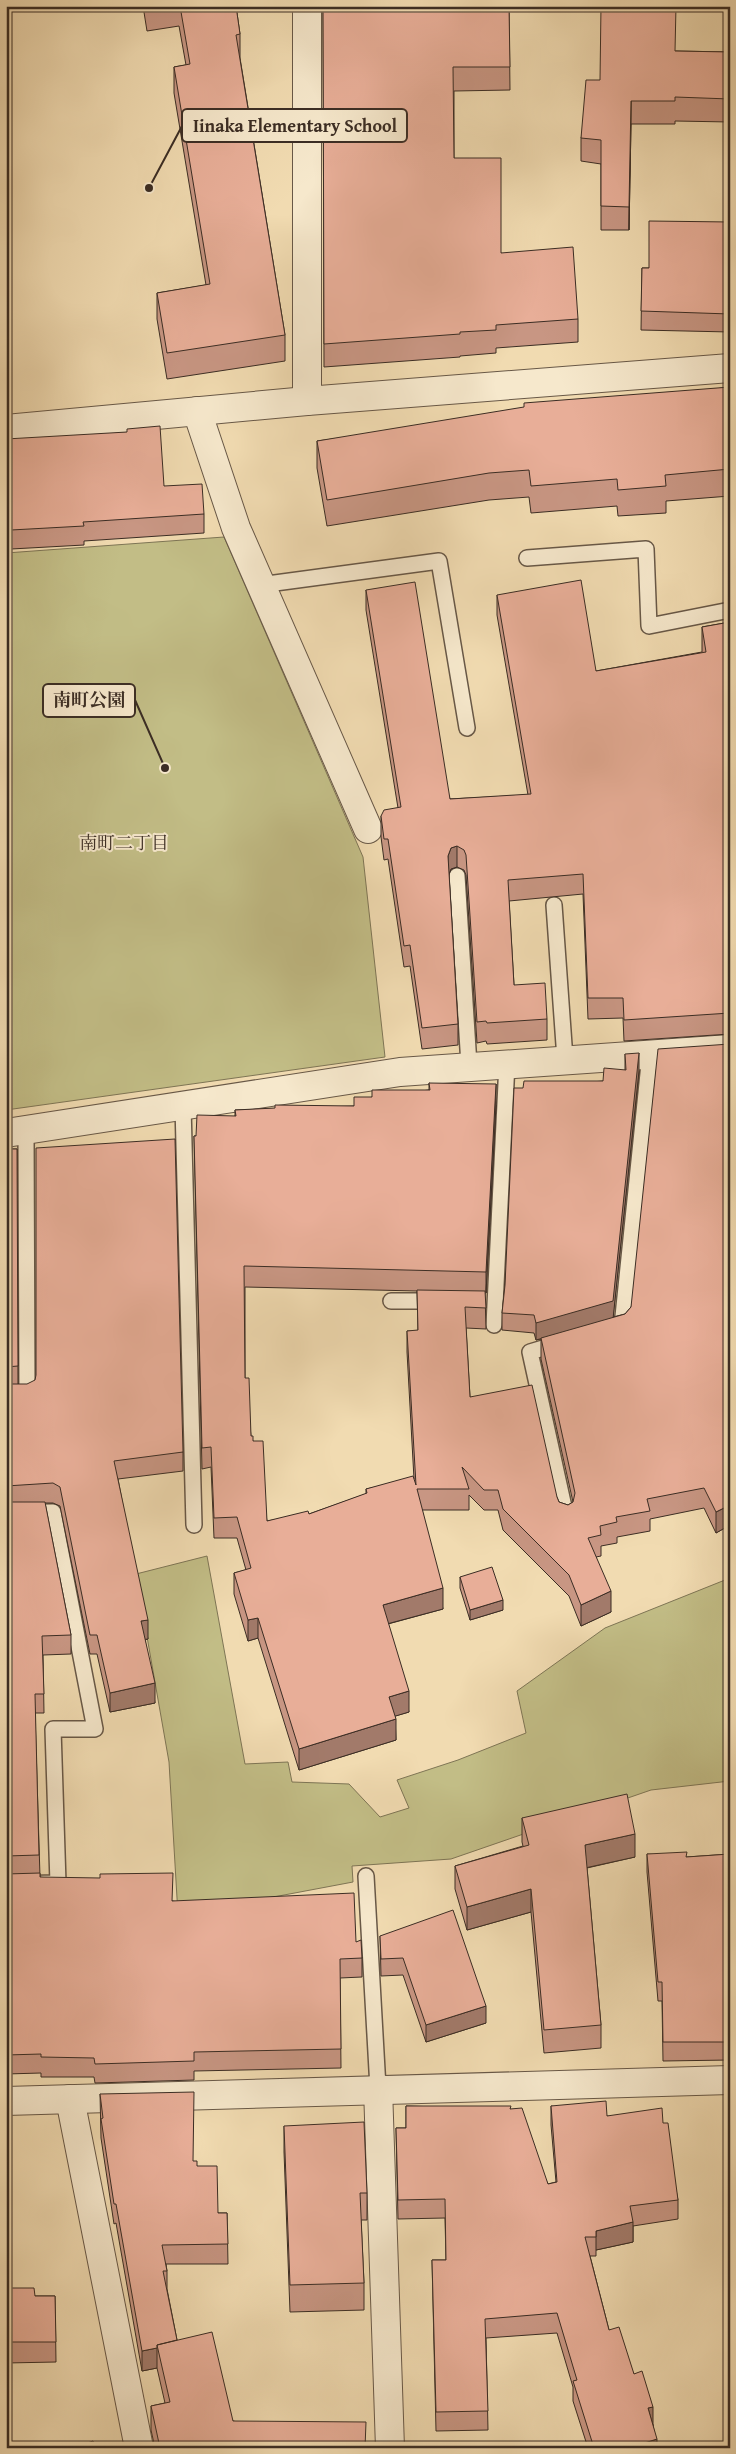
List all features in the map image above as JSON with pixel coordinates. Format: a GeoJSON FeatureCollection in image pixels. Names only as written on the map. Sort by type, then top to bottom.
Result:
{"type":"FeatureCollection","features":[{"type":"Feature","properties":{"kind":"street"},"geometry":{"type":"LineString","coordinates":[[307,6],[308,401]]}},
{"type":"Feature","properties":{"kind":"street"},"geometry":{"type":"LineString","coordinates":[[6,429],[308,401],[730,368]]}},
{"type":"Feature","properties":{"kind":"street"},"geometry":{"type":"LineString","coordinates":[[197,412],[236,528],[368,829]]}},
{"type":"Feature","properties":{"kind":"street"},"geometry":{"type":"LineString","coordinates":[[16,1132],[400,1072],[469,1065],[730,1049]]}},
{"type":"Feature","properties":{"kind":"street"},"geometry":{"type":"LineString","coordinates":[[6,2101],[378,2088],[730,2080]]}},
{"type":"Feature","properties":{"kind":"street"},"geometry":{"type":"LineString","coordinates":[[378,2088],[390,2448]]}},
{"type":"Feature","properties":{"kind":"street"},"geometry":{"type":"LineString","coordinates":[[70,2099],[139,2448]]}},
{"type":"Feature","properties":{"kind":"lane"},"geometry":{"type":"LineString","coordinates":[[527,558],[646,549],[649,626],[730,610]]}},
{"type":"Feature","properties":{"kind":"lane"},"geometry":{"type":"LineString","coordinates":[[260,584],[439,561],[467,728]]}},
{"type":"Feature","properties":{"kind":"lane"},"geometry":{"type":"LineString","coordinates":[[457,876],[469,1065]]}},
{"type":"Feature","properties":{"kind":"lane"},"geometry":{"type":"LineString","coordinates":[[554,905],[565,1059]]}},
{"type":"Feature","properties":{"kind":"lane"},"geometry":{"type":"LineString","coordinates":[[604,1331],[622,1326],[650,1054]]}},
{"type":"Feature","properties":{"kind":"lane"},"geometry":{"type":"LineString","coordinates":[[494,1325],[507,1063]]}},
{"type":"Feature","properties":{"kind":"lane"},"geometry":{"type":"LineString","coordinates":[[183,1106],[194,1525]]}},
{"type":"Feature","properties":{"kind":"lane"},"geometry":{"type":"LineString","coordinates":[[6,1395],[26,1394],[16,1132]]}},
{"type":"Feature","properties":{"kind":"lane"},"geometry":{"type":"LineString","coordinates":[[391,1301],[448,1301]]}},
{"type":"Feature","properties":{"kind":"lane"},"geometry":{"type":"LineString","coordinates":[[477,1302],[496,1302]]}},
{"type":"Feature","properties":{"kind":"lane"},"geometry":{"type":"LineString","coordinates":[[566,1516],[530,1352],[576,1339]]}},
{"type":"Feature","properties":{"kind":"lane"},"geometry":{"type":"LineString","coordinates":[[6,1513],[53,1512],[95,1729],[53,1729],[58,1883],[6,1884]]}},
{"type":"Feature","properties":{"kind":"lane"},"geometry":{"type":"LineString","coordinates":[[366,1876],[378,2088]]}},
{"type":"Feature","properties":{"kind":"shaded area"},"geometry":{"type":"Polygon","coordinates":[[[224,537],[363,857],[385,1057],[6,1110],[6,553],[224,537]]]}},
{"type":"Feature","properties":{"kind":"shaded area"},"geometry":{"type":"Polygon","coordinates":[[[207,1556],[245,1764],[288,1762],[292,1782],[349,1784],[380,1817],[409,1808],[397,1780],[458,1760],[526,1733],[517,1691],[605,1628],[730,1578],[730,1781],[651,1790],[451,1859],[352,1866],[353,1882],[178,1915],[169,1762],[136,1574],[207,1556]]]}},
{"type":"Feature","properties":{"kind":"building"},"geometry":{"type":"Polygon","coordinates":[[[180,6],[236,6],[240,34],[236,35],[285,335],[167,353],[157,293],[210,284],[174,67],[190,64],[180,6]]]}},
{"type":"Feature","properties":{"kind":"building"},"geometry":{"type":"Polygon","coordinates":[[[323,6],[509,6],[510,67],[453,67],[454,158],[501,158],[501,253],[573,247],[578,319],[496,325],[496,330],[460,332],[460,334],[324,344],[323,6]]]}},
{"type":"Feature","properties":{"kind":"building"},"geometry":{"type":"Polygon","coordinates":[[[601,6],[676,6],[675,51],[730,52],[730,99],[675,97],[675,101],[631,101],[629,207],[601,206],[601,140],[581,138],[586,80],[600,80],[601,6]]]}},
{"type":"Feature","properties":{"kind":"building"},"geometry":{"type":"Polygon","coordinates":[[[649,221],[730,222],[730,314],[641,311],[642,268],[649,268],[649,221]]]}},
{"type":"Feature","properties":{"kind":"building"},"geometry":{"type":"Polygon","coordinates":[[[730,387],[730,469],[665,475],[666,486],[618,490],[617,479],[531,486],[529,470],[489,473],[327,500],[317,441],[524,407],[524,403],[730,387]]]}},
{"type":"Feature","properties":{"kind":"building"},"geometry":{"type":"Polygon","coordinates":[[[160,426],[164,486],[202,484],[204,514],[83,522],[84,526],[11,530],[6,439],[127,432],[127,429],[160,426]]]}},
{"type":"Feature","properties":{"kind":"building"},"geometry":{"type":"Polygon","coordinates":[[[581,580],[596,671],[706,652],[702,627],[730,622],[730,1013],[624,1020],[623,998],[588,998],[583,874],[508,880],[514,985],[545,983],[547,1019],[477,1022],[466,855],[464,850],[457,846],[451,848],[448,856],[458,1024],[422,1028],[410,945],[404,946],[388,839],[384,839],[381,816],[384,810],[401,807],[366,590],[415,582],[450,799],[531,794],[497,595],[581,580]]]}},
{"type":"Feature","properties":{"kind":"building"},"geometry":{"type":"Polygon","coordinates":[[[730,1044],[730,1505],[716,1512],[704,1488],[647,1499],[650,1511],[616,1517],[617,1522],[600,1526],[601,1535],[588,1538],[611,1591],[581,1605],[569,1575],[503,1509],[498,1490],[484,1490],[462,1467],[469,1489],[417,1489],[443,1588],[383,1605],[409,1691],[389,1697],[396,1719],[299,1749],[258,1618],[248,1620],[234,1573],[251,1568],[237,1517],[214,1518],[211,1447],[202,1448],[194,1136],[196,1136],[197,1115],[236,1116],[235,1110],[275,1108],[275,1105],[354,1106],[354,1097],[372,1097],[372,1090],[430,1090],[429,1083],[496,1084],[486,1272],[244,1266],[245,1378],[249,1378],[251,1436],[253,1436],[253,1441],[263,1441],[267,1521],[308,1511],[309,1514],[367,1493],[366,1489],[413,1476],[416,1485],[407,1331],[418,1330],[417,1290],[485,1291],[486,1308],[465,1307],[470,1397],[532,1385],[557,1497],[559,1502],[568,1505],[573,1502],[575,1493],[541,1338],[625,1314],[631,1307],[658,1049],[730,1044]]]}},
{"type":"Feature","properties":{"kind":"building"},"geometry":{"type":"Polygon","coordinates":[[[639,1053],[613,1301],[536,1323],[534,1315],[502,1313],[505,1285],[514,1088],[523,1088],[524,1081],[603,1081],[604,1068],[626,1070],[625,1054],[639,1053]]]}},
{"type":"Feature","properties":{"kind":"building"},"geometry":{"type":"Polygon","coordinates":[[[175,1139],[183,1452],[114,1461],[148,1620],[141,1621],[155,1683],[110,1693],[97,1635],[90,1635],[60,1487],[53,1483],[6,1486],[6,1384],[27,1384],[35,1380],[36,1375],[36,1148],[175,1139]]]}},
{"type":"Feature","properties":{"kind":"building"},"geometry":{"type":"Polygon","coordinates":[[[6,1144],[8,1144],[9,1149],[17,1149],[18,1366],[6,1367],[6,1144]]]}},
{"type":"Feature","properties":{"kind":"building"},"geometry":{"type":"Polygon","coordinates":[[[6,1502],[45,1502],[71,1635],[42,1636],[44,1694],[35,1694],[39,1855],[6,1856],[6,1502]]]}},
{"type":"Feature","properties":{"kind":"building"},"geometry":{"type":"Polygon","coordinates":[[[492,1567],[503,1600],[470,1610],[460,1577],[492,1567]]]}},
{"type":"Feature","properties":{"kind":"building"},"geometry":{"type":"Polygon","coordinates":[[[627,1794],[635,1834],[585,1845],[601,2025],[544,2030],[531,1889],[467,1907],[455,1866],[529,1845],[522,1818],[627,1794]]]}},
{"type":"Feature","properties":{"kind":"building"},"geometry":{"type":"Polygon","coordinates":[[[687,1852],[686,1857],[730,1854],[730,2042],[663,2042],[662,1982],[658,1982],[647,1854],[687,1852]]]}},
{"type":"Feature","properties":{"kind":"building"},"geometry":{"type":"Polygon","coordinates":[[[40,1873],[40,1877],[100,1878],[100,1874],[173,1873],[172,1901],[354,1893],[356,1942],[361,1940],[362,1958],[340,1959],[341,2049],[194,2052],[194,2061],[95,2064],[94,2058],[41,2057],[41,2054],[6,2055],[6,1874],[40,1873]]]}},
{"type":"Feature","properties":{"kind":"building"},"geometry":{"type":"Polygon","coordinates":[[[453,1910],[486,2006],[426,2025],[403,1958],[381,1959],[380,1936],[453,1910]]]}},
{"type":"Feature","properties":{"kind":"building"},"geometry":{"type":"Polygon","coordinates":[[[194,2092],[193,2161],[197,2161],[197,2166],[217,2166],[218,2213],[227,2213],[228,2244],[162,2245],[167,2271],[163,2271],[177,2340],[157,2345],[157,2348],[142,2351],[116,2204],[114,2204],[101,2119],[103,2118],[100,2094],[194,2092]]]}},
{"type":"Feature","properties":{"kind":"building"},"geometry":{"type":"Polygon","coordinates":[[[606,2101],[607,2116],[662,2108],[663,2123],[668,2123],[678,2200],[630,2206],[633,2222],[596,2231],[596,2237],[585,2237],[609,2330],[619,2327],[634,2374],[642,2371],[653,2407],[648,2408],[657,2439],[629,2448],[594,2448],[573,2381],[577,2380],[557,2313],[485,2319],[488,2411],[436,2412],[432,2260],[446,2260],[445,2199],[398,2200],[396,2128],[406,2128],[406,2106],[511,2106],[510,2109],[522,2108],[548,2184],[557,2182],[551,2106],[606,2101]]]}},
{"type":"Feature","properties":{"kind":"building"},"geometry":{"type":"Polygon","coordinates":[[[364,2122],[367,2193],[360,2193],[364,2283],[290,2285],[284,2126],[364,2122]]]}},
{"type":"Feature","properties":{"kind":"building"},"geometry":{"type":"Polygon","coordinates":[[[6,2288],[34,2288],[35,2296],[55,2296],[56,2342],[6,2342],[6,2288]]]}},
{"type":"Feature","properties":{"kind":"building"},"geometry":{"type":"Polygon","coordinates":[[[212,2332],[233,2421],[366,2422],[365,2448],[160,2448],[151,2406],[170,2402],[157,2345],[212,2332]]]}},
{"type":"Feature","properties":{"kind":"building"},"geometry":{"type":"Polygon","coordinates":[[[93,2441],[96,2448],[74,2448],[93,2441]]]}},
{"type":"Feature","properties":{"kind":"place","name":"Iinaka Elementary School"},"geometry":{"type":"Point","coordinates":[149,188]}},
{"type":"Feature","properties":{"kind":"place","name":"南町公園"},"geometry":{"type":"Point","coordinates":[165,768]}},
{"type":"Feature","properties":{"kind":"district","name":"南町二丁目"},"geometry":{"type":"Point","coordinates":[124,842]}}]}
